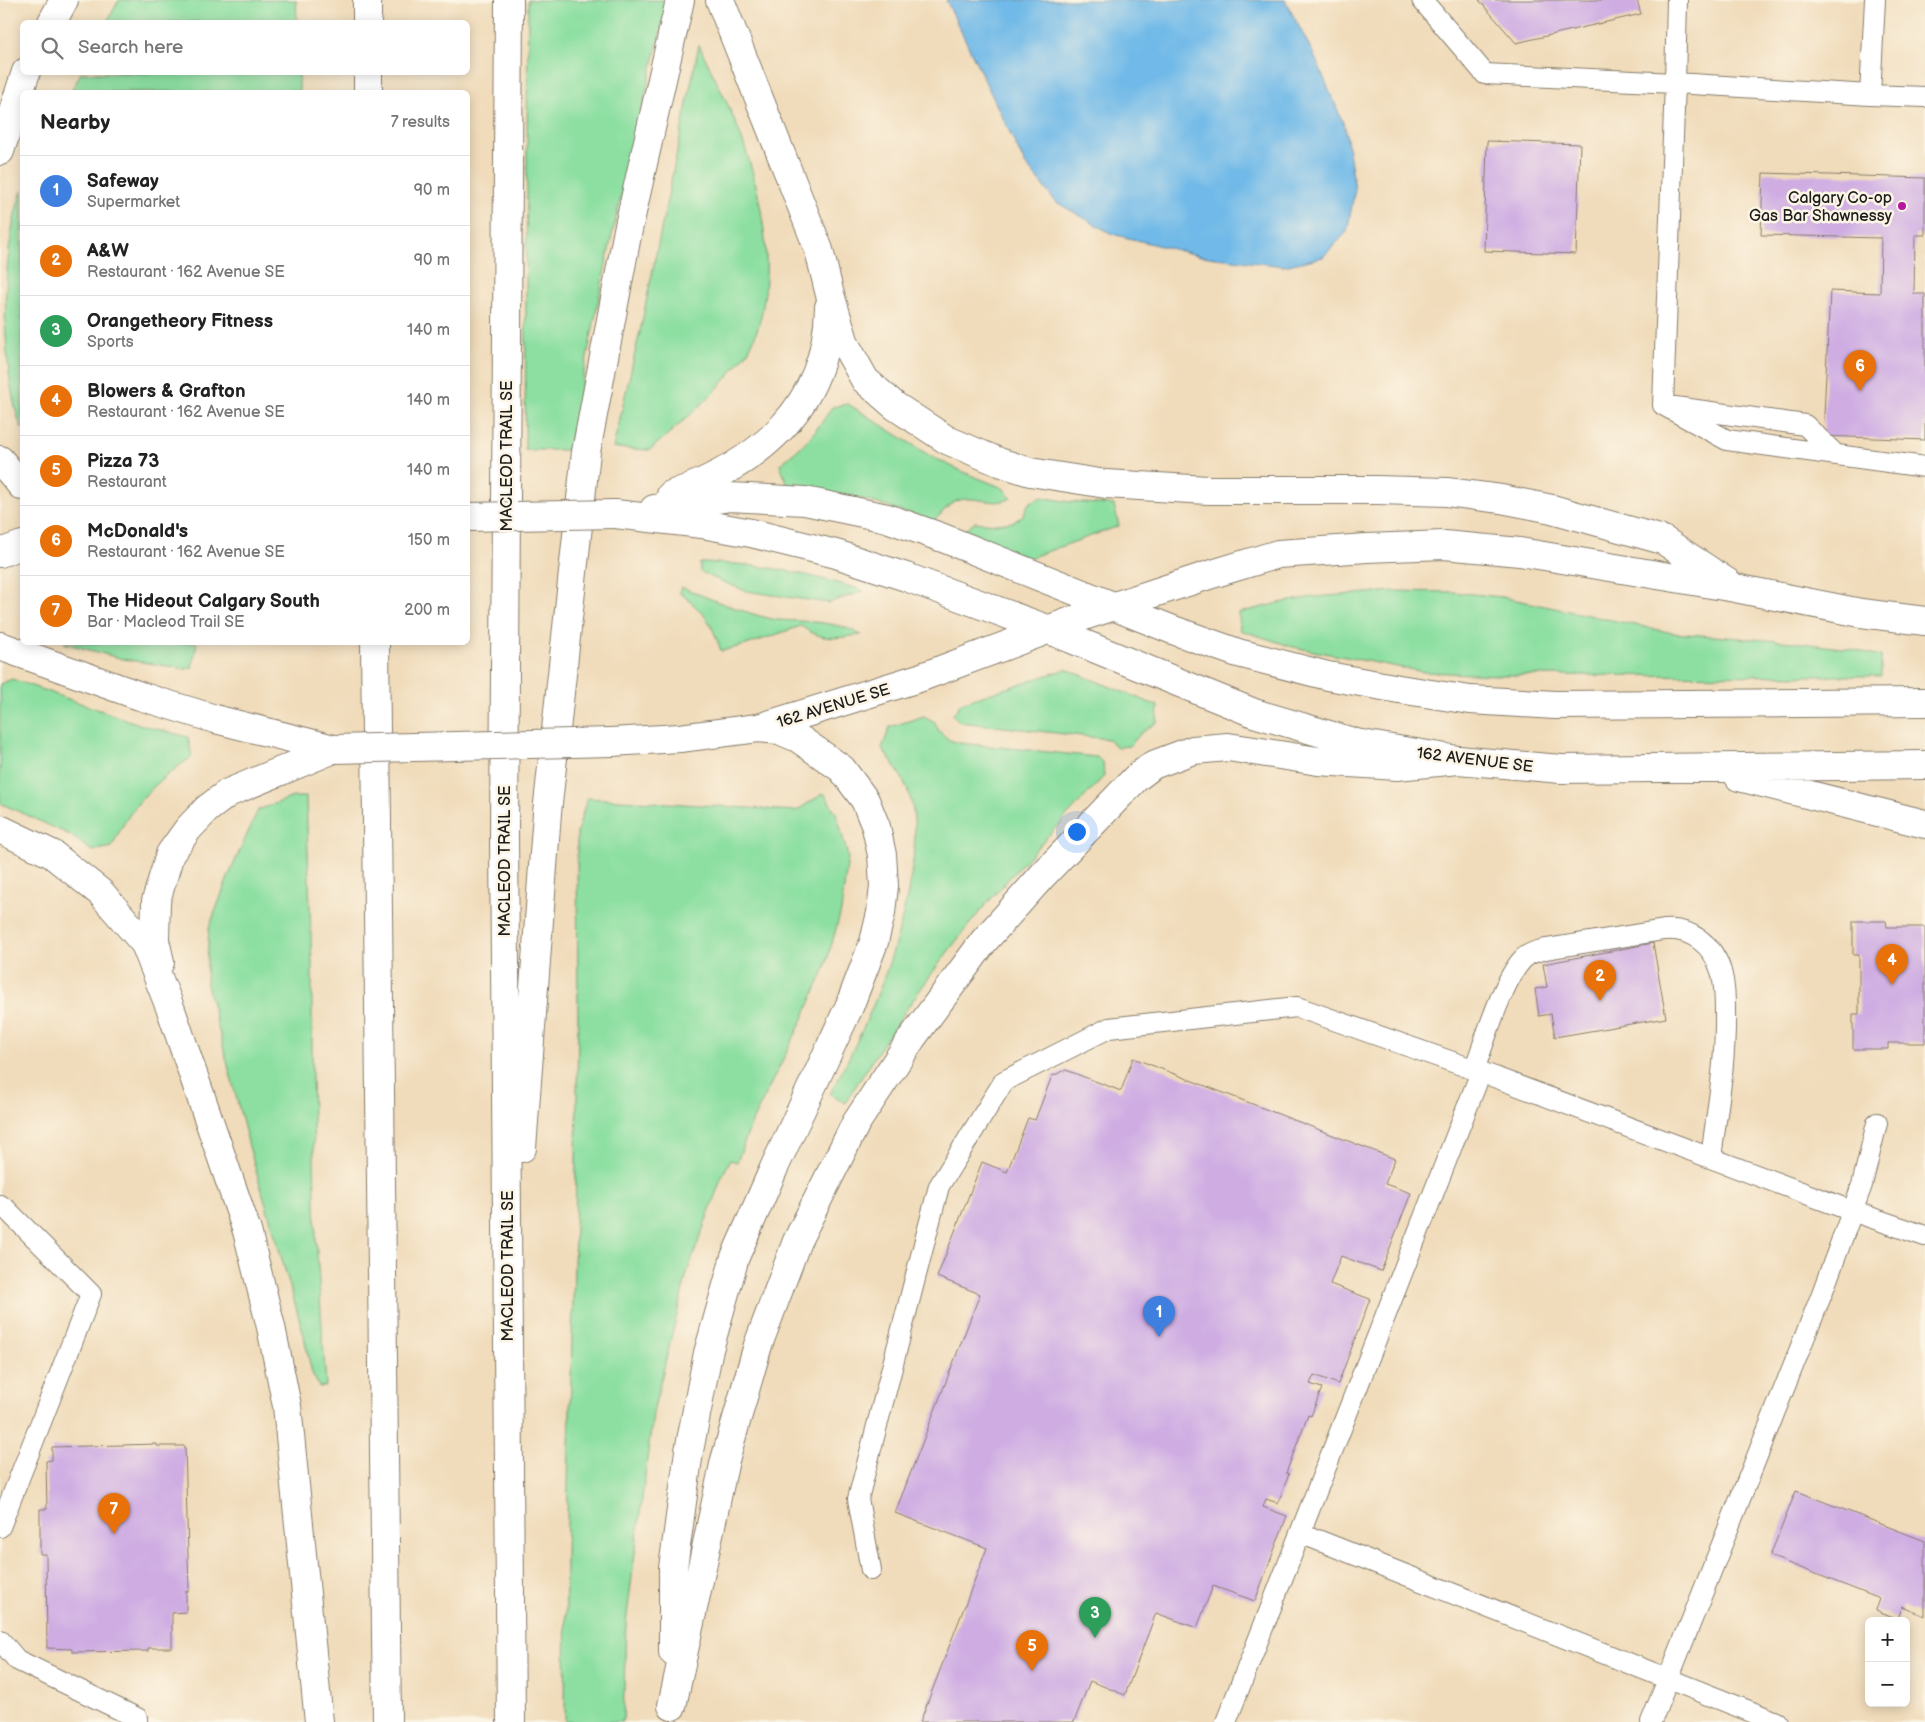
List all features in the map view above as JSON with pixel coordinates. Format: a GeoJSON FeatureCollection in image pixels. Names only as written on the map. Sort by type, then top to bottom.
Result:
{"type":"FeatureCollection","features":[{"type":"Feature","properties":{"kind":"main road"},"geometry":{"type":"LineString","coordinates":[[53,20],[64,0]]}},
{"type":"Feature","properties":{"kind":"main road"},"geometry":{"type":"LineString","coordinates":[[367,0],[367,20]]}},
{"type":"Feature","properties":{"kind":"main road","name":"MACLEOD TRAIL SE"},"geometry":{"type":"LineString","coordinates":[[509,0],[504,837],[511,1722]]}},
{"type":"Feature","properties":{"kind":"main road"},"geometry":{"type":"LineString","coordinates":[[508,1342],[547,814],[586,452],[628,230],[680,0]]}},
{"type":"Feature","properties":{"kind":"main road"},"geometry":{"type":"LineString","coordinates":[[720,0],[819,250],[845,344],[864,380],[895,406],[947,440],[999,462],[1030,472],[1106,484],[1208,490],[1430,492],[1501,499],[1552,509],[1663,540],[1735,588]]}},
{"type":"Feature","properties":{"kind":"main road"},"geometry":{"type":"LineString","coordinates":[[0,115],[23,75]]}},
{"type":"Feature","properties":{"kind":"main road"},"geometry":{"type":"LineString","coordinates":[[0,150],[24,75]]}},
{"type":"Feature","properties":{"kind":"main road"},"geometry":{"type":"LineString","coordinates":[[368,75],[368,90]]}},
{"type":"Feature","properties":{"kind":"main road"},"geometry":{"type":"LineString","coordinates":[[615,514],[700,484],[746,459],[777,434],[802,404],[818,370],[828,331],[829,290]]}},
{"type":"Feature","properties":{"kind":"main road"},"geometry":{"type":"LineString","coordinates":[[0,460],[20,484]]}},
{"type":"Feature","properties":{"kind":"main road"},"geometry":{"type":"LineString","coordinates":[[470,517],[615,514],[730,497],[805,501],[887,518],[1238,653],[1328,676],[1399,689],[1470,700],[1556,705],[1925,702]]}},
{"type":"Feature","properties":{"kind":"main road","name":"162 AVENUE SE"},"geometry":{"type":"LineString","coordinates":[[615,514],[702,524],[751,532],[808,546],[906,577],[1047,630],[1254,713],[1356,742],[1458,760],[1561,769],[1925,766]]}},
{"type":"Feature","properties":{"kind":"main road","name":"162 AVENUE SE"},"geometry":{"type":"LineString","coordinates":[[334,749],[611,742],[680,738],[758,728],[919,678],[1114,606],[1278,554],[1444,545],[1520,552],[1735,588],[1861,612],[1925,621]]}},
{"type":"Feature","properties":{"kind":"main road"},"geometry":{"type":"LineString","coordinates":[[0,553],[20,547]]}},
{"type":"Feature","properties":{"kind":"main road"},"geometry":{"type":"LineString","coordinates":[[374,645],[387,1722]]}},
{"type":"Feature","properties":{"kind":"main road"},"geometry":{"type":"LineString","coordinates":[[0,646],[140,696],[215,719],[334,749]]}},
{"type":"Feature","properties":{"kind":"main road"},"geometry":{"type":"LineString","coordinates":[[672,1714],[673,1568],[689,1451],[708,1353],[735,1257],[849,1007],[874,942],[881,913],[884,886],[882,855],[876,826],[865,800],[842,769],[798,738],[779,730],[758,728]]}},
{"type":"Feature","properties":{"kind":"main road"},"geometry":{"type":"LineString","coordinates":[[672,1714],[725,1460],[758,1345],[797,1241],[856,1123],[912,1038],[984,941],[1043,875],[1136,778],[1153,765],[1193,750],[1228,747],[1318,761],[1387,766],[1458,760]]}},
{"type":"Feature","properties":{"kind":"main road"},"geometry":{"type":"LineString","coordinates":[[171,1010],[155,940],[156,901],[170,854],[207,809],[228,793],[334,749]]}},
{"type":"Feature","properties":{"kind":"main road"},"geometry":{"type":"LineString","coordinates":[[1702,768],[1925,824]]}},
{"type":"Feature","properties":{"kind":"main road"},"geometry":{"type":"LineString","coordinates":[[0,829],[52,854],[101,893],[145,944],[171,1010],[247,1231],[287,1406],[319,1722]]}},
{"type":"Feature","properties":{"kind":"lane"},"geometry":{"type":"LineString","coordinates":[[1422,0],[1485,74],[1925,97]]}},
{"type":"Feature","properties":{"kind":"lane"},"geometry":{"type":"LineString","coordinates":[[1677,0],[1676,83],[1664,405],[1727,440],[1925,467]]}},
{"type":"Feature","properties":{"kind":"lane"},"geometry":{"type":"LineString","coordinates":[[1870,94],[1875,0]]}},
{"type":"Feature","properties":{"kind":"lane"},"geometry":{"type":"LineString","coordinates":[[1226,1722],[1478,1071],[1505,988],[1518,966],[1529,955],[1546,949],[1673,929],[1688,933],[1702,941],[1712,953],[1721,970],[1725,990],[1726,1044],[1711,1158]]}},
{"type":"Feature","properties":{"kind":"lane"},"geometry":{"type":"LineString","coordinates":[[871,1570],[858,1499],[939,1186],[1004,1081],[1109,1028],[1297,1007],[1478,1071],[1852,1211],[1925,1236]]}},
{"type":"Feature","properties":{"kind":"lane"},"geometry":{"type":"LineString","coordinates":[[1651,1722],[1821,1296],[1862,1185],[1877,1123]]}},
{"type":"Feature","properties":{"kind":"lane"},"geometry":{"type":"LineString","coordinates":[[0,1206],[8,1210],[91,1294],[0,1527]]}},
{"type":"Feature","properties":{"kind":"lane"},"geometry":{"type":"LineString","coordinates":[[1300,1533],[1777,1722]]}},
{"type":"Feature","properties":{"kind":"lane"},"geometry":{"type":"LineString","coordinates":[[0,1640],[17,1660],[137,1718],[137,1722]]}},
{"type":"Feature","properties":{"kind":"green space"},"geometry":{"type":"Polygon","coordinates":[[[119,0],[296,0],[297,20],[108,20],[119,0]]]}},
{"type":"Feature","properties":{"kind":"green space"},"geometry":{"type":"Polygon","coordinates":[[[528,0],[668,0],[612,235],[568,450],[525,450],[528,0]]]}},
{"type":"Feature","properties":{"kind":"green space"},"geometry":{"type":"Polygon","coordinates":[[[699,45],[744,145],[758,194],[766,248],[764,302],[758,327],[749,350],[726,379],[705,401],[650,450],[613,448],[641,327],[699,45]]]}},
{"type":"Feature","properties":{"kind":"green space"},"geometry":{"type":"Polygon","coordinates":[[[80,75],[299,75],[299,90],[72,90],[80,75]]]}},
{"type":"Feature","properties":{"kind":"green space"},"geometry":{"type":"Polygon","coordinates":[[[20,198],[20,422],[10,378],[6,312],[10,245],[20,198]]]}},
{"type":"Feature","properties":{"kind":"green space"},"geometry":{"type":"Polygon","coordinates":[[[848,404],[932,457],[1003,488],[1011,498],[998,502],[971,499],[957,501],[933,521],[862,499],[787,484],[780,464],[809,438],[832,407],[848,404]]]}},
{"type":"Feature","properties":{"kind":"green space"},"geometry":{"type":"Polygon","coordinates":[[[1041,497],[1070,502],[1114,505],[1119,526],[1029,558],[962,532],[974,522],[996,524],[1014,522],[1023,515],[1029,503],[1041,497]]]}},
{"type":"Feature","properties":{"kind":"green space"},"geometry":{"type":"Polygon","coordinates":[[[700,563],[721,563],[783,570],[824,579],[864,591],[828,603],[746,591],[700,571],[700,563]]]}},
{"type":"Feature","properties":{"kind":"green space"},"geometry":{"type":"Polygon","coordinates":[[[681,587],[760,616],[778,620],[831,624],[847,628],[861,635],[836,638],[823,637],[801,626],[746,645],[721,651],[706,617],[679,592],[681,587]]]}},
{"type":"Feature","properties":{"kind":"green space"},"geometry":{"type":"Polygon","coordinates":[[[1396,591],[1452,592],[1502,597],[1673,633],[1793,642],[1849,649],[1881,656],[1881,676],[1497,675],[1424,672],[1293,647],[1240,630],[1239,613],[1279,603],[1313,597],[1396,591]]]}},
{"type":"Feature","properties":{"kind":"green space"},"geometry":{"type":"Polygon","coordinates":[[[71,645],[197,645],[192,668],[185,669],[123,659],[71,645]]]}},
{"type":"Feature","properties":{"kind":"green space"},"geometry":{"type":"Polygon","coordinates":[[[1066,669],[1158,706],[1157,722],[1140,734],[1130,746],[1117,747],[1108,739],[960,722],[953,715],[961,703],[1066,669]]]}},
{"type":"Feature","properties":{"kind":"green space"},"geometry":{"type":"Polygon","coordinates":[[[12,679],[142,725],[188,737],[192,757],[155,785],[135,807],[112,847],[92,851],[70,835],[0,803],[0,684],[12,679]]]}},
{"type":"Feature","properties":{"kind":"green space"},"geometry":{"type":"Polygon","coordinates":[[[924,716],[935,722],[938,730],[949,740],[960,743],[1097,757],[1103,763],[1104,776],[1005,882],[968,926],[909,1006],[845,1103],[830,1094],[867,1020],[895,946],[908,892],[914,855],[915,830],[909,794],[882,748],[890,727],[924,716]]]}},
{"type":"Feature","properties":{"kind":"green space"},"geometry":{"type":"Polygon","coordinates":[[[824,793],[837,815],[848,857],[841,911],[825,968],[801,1023],[752,1122],[737,1162],[730,1160],[721,1179],[687,1273],[653,1413],[626,1623],[623,1722],[565,1722],[566,1556],[575,1231],[578,1024],[577,833],[587,798],[796,811],[824,793]]]}},
{"type":"Feature","properties":{"kind":"green space"},"geometry":{"type":"Polygon","coordinates":[[[293,797],[306,797],[312,964],[312,1077],[316,1237],[326,1386],[319,1387],[312,1373],[302,1328],[250,1150],[206,981],[209,928],[229,875],[258,810],[293,797]]]}},
{"type":"Feature","properties":{"kind":"water"},"geometry":{"type":"Polygon","coordinates":[[[946,0],[1285,0],[1314,55],[1345,127],[1355,189],[1347,232],[1323,257],[1284,266],[1201,256],[1112,234],[1056,202],[1025,164],[946,0]]]}},
{"type":"Feature","properties":{"kind":"building"},"geometry":{"type":"Polygon","coordinates":[[[1479,0],[1637,0],[1641,14],[1516,43],[1479,0]]]}},
{"type":"Feature","properties":{"kind":"building"},"geometry":{"type":"Polygon","coordinates":[[[1487,141],[1580,144],[1576,254],[1484,251],[1487,141]]]}},
{"type":"Feature","properties":{"kind":"building"},"geometry":{"type":"Polygon","coordinates":[[[1763,173],[1925,178],[1925,235],[1915,235],[1914,294],[1925,294],[1925,440],[1823,436],[1830,291],[1880,293],[1881,238],[1761,235],[1763,173]]]}},
{"type":"Feature","properties":{"kind":"building"},"geometry":{"type":"Polygon","coordinates":[[[1853,921],[1886,921],[1887,927],[1925,927],[1925,1043],[1888,1043],[1888,1049],[1853,1049],[1853,1014],[1859,1014],[1859,955],[1853,955],[1853,921]]]}},
{"type":"Feature","properties":{"kind":"building"},"geometry":{"type":"Polygon","coordinates":[[[1653,943],[1666,1018],[1555,1037],[1551,1014],[1539,1016],[1535,989],[1547,987],[1543,964],[1653,943]]]}},
{"type":"Feature","properties":{"kind":"building"},"geometry":{"type":"Polygon","coordinates":[[[1133,1058],[1395,1159],[1385,1184],[1411,1193],[1381,1271],[1341,1256],[1330,1284],[1370,1299],[1338,1384],[1314,1375],[1310,1384],[1322,1388],[1311,1416],[1308,1415],[1286,1473],[1289,1474],[1278,1503],[1266,1499],[1263,1507],[1287,1516],[1255,1601],[1213,1586],[1197,1628],[1156,1613],[1125,1695],[1090,1681],[1074,1722],[920,1722],[987,1548],[895,1513],[980,1294],[937,1277],[982,1162],[1007,1172],[1028,1118],[1035,1120],[1052,1076],[1066,1070],[1121,1091],[1133,1058]]]}},
{"type":"Feature","properties":{"kind":"building"},"geometry":{"type":"Polygon","coordinates":[[[157,1444],[157,1446],[185,1446],[189,1591],[186,1591],[186,1612],[172,1613],[172,1648],[148,1648],[148,1651],[72,1652],[72,1649],[47,1648],[46,1554],[40,1554],[40,1509],[47,1509],[46,1461],[52,1460],[52,1447],[157,1444]]]}},
{"type":"Feature","properties":{"kind":"building"},"geometry":{"type":"Polygon","coordinates":[[[1796,1491],[1925,1541],[1925,1616],[1902,1607],[1899,1617],[1893,1617],[1876,1610],[1880,1599],[1770,1556],[1796,1491]]]}},
{"type":"Feature","properties":{"kind":"place","name":"Calgary Co-op Gas Bar Shawnessy"},"geometry":{"type":"Point","coordinates":[1902,206]}},
{"type":"Feature","properties":{"kind":"place","name":"McDonald's"},"geometry":{"type":"Point","coordinates":[1860,391]}},
{"type":"Feature","properties":{"kind":"place","name":"Blowers & Grafton"},"geometry":{"type":"Point","coordinates":[1892,985]}},
{"type":"Feature","properties":{"kind":"place","name":"A&W"},"geometry":{"type":"Point","coordinates":[1600,1001]}},
{"type":"Feature","properties":{"kind":"place","name":"Safeway"},"geometry":{"type":"Point","coordinates":[1159,1337]}},
{"type":"Feature","properties":{"kind":"place","name":"The Hideout Calgary South"},"geometry":{"type":"Point","coordinates":[114,1534]}},
{"type":"Feature","properties":{"kind":"place","name":"Orangetheory Fitness"},"geometry":{"type":"Point","coordinates":[1095,1638]}},
{"type":"Feature","properties":{"kind":"place","name":"Pizza 73"},"geometry":{"type":"Point","coordinates":[1032,1671]}}]}
